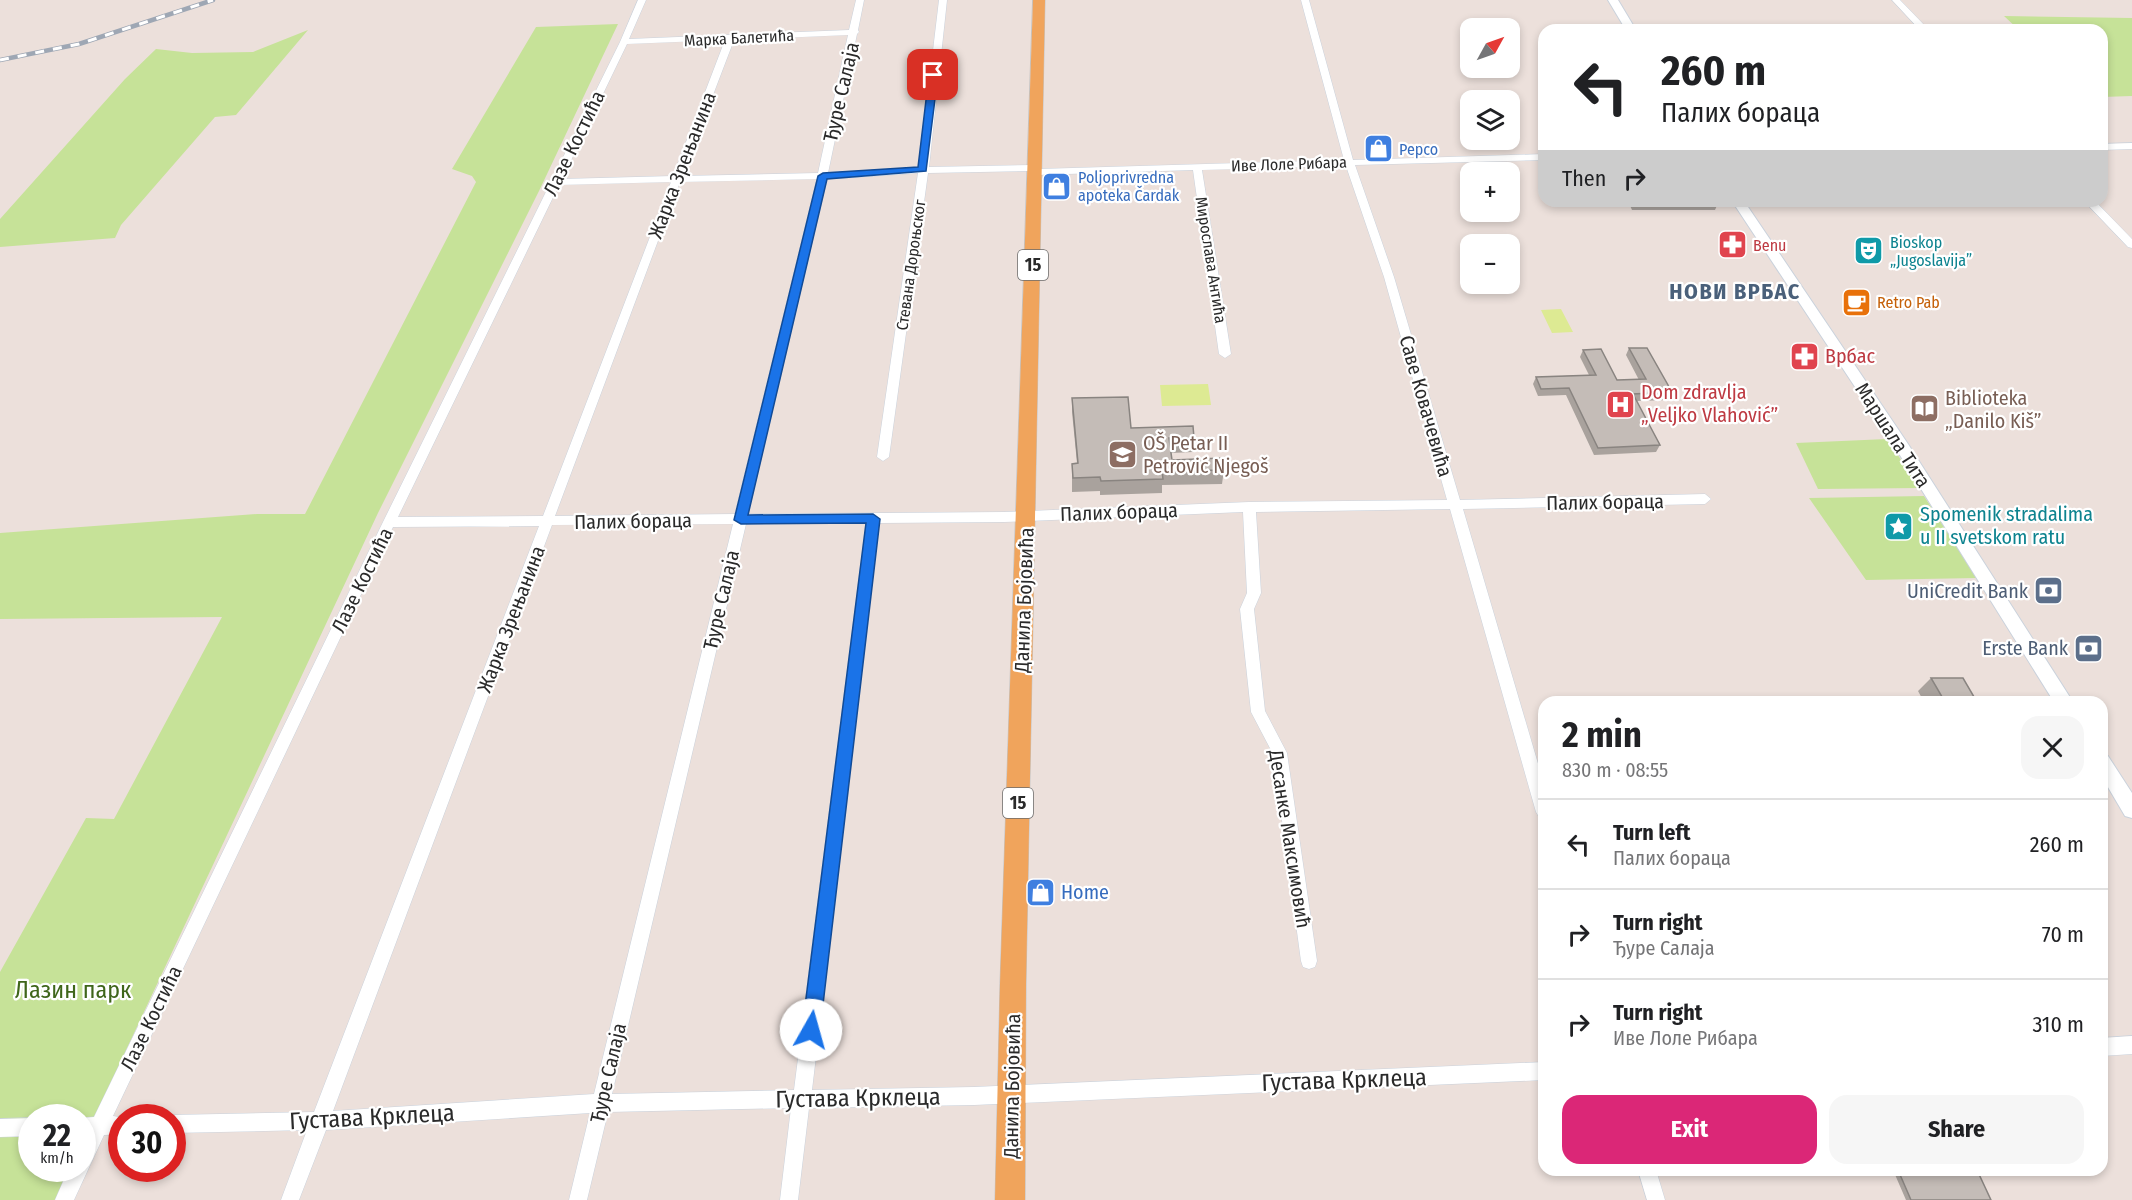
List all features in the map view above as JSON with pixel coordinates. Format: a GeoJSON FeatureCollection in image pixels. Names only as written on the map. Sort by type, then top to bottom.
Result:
{"type":"FeatureCollection","features":[{"type":"Feature","properties":{"kind":"main road","name":"Данила Бојовића"},"geometry":{"type":"LineString","coordinates":[[1010,1200],[1013,984],[1039,0]]}},
{"type":"Feature","properties":{"kind":"street","name":"Лазе Костића"},"geometry":{"type":"LineString","coordinates":[[96,1116],[624,42],[642,0]]}},
{"type":"Feature","properties":{"kind":"street","name":"Ђуре Салаја"},"geometry":{"type":"LineString","coordinates":[[578,1200],[823,176],[860,0]]}},
{"type":"Feature","properties":{"kind":"street","name":"Стевана Дороњског"},"geometry":{"type":"LineString","coordinates":[[883,457],[918,220],[943,0]]}},
{"type":"Feature","properties":{"kind":"street","name":"Саве Ковачевића"},"geometry":{"type":"LineString","coordinates":[[1305,0],[1349,162],[1389,277],[1538,791]]}},
{"type":"Feature","properties":{"kind":"street"},"geometry":{"type":"LineString","coordinates":[[1612,0],[1627,24]]}},
{"type":"Feature","properties":{"kind":"street"},"geometry":{"type":"LineString","coordinates":[[1896,0],[1919,24]]}},
{"type":"Feature","properties":{"kind":"street","name":"Марка Балетића"},"geometry":{"type":"LineString","coordinates":[[624,42],[855,32]]}},
{"type":"Feature","properties":{"kind":"street","name":"Жарка Зрењанина"},"geometry":{"type":"LineString","coordinates":[[290,1200],[730,38]]}},
{"type":"Feature","properties":{"kind":"street"},"geometry":{"type":"LineString","coordinates":[[2108,147],[2132,146]]}},
{"type":"Feature","properties":{"kind":"street","name":"Иве Лоле Рибара"},"geometry":{"type":"LineString","coordinates":[[554,182],[823,176],[923,169],[1035,170],[1197,167],[1538,157]]}},
{"type":"Feature","properties":{"kind":"street","name":"Мирослава Антића"},"geometry":{"type":"LineString","coordinates":[[1197,167],[1225,354]]}},
{"type":"Feature","properties":{"kind":"street","name":"Маршала Тита"},"geometry":{"type":"LineString","coordinates":[[1742,207],[1903,448],[2060,696]]}},
{"type":"Feature","properties":{"kind":"street"},"geometry":{"type":"LineString","coordinates":[[2095,207],[2132,245]]}},
{"type":"Feature","properties":{"kind":"street","name":"Палих бораца"},"geometry":{"type":"LineString","coordinates":[[389,522],[873,519],[1026,516],[1249,507],[1602,503],[1705,499]]}},
{"type":"Feature","properties":{"kind":"street","name":"Десанке Максимовић"},"geometry":{"type":"LineString","coordinates":[[1249,507],[1254,593],[1247,609],[1258,712],[1280,753],[1309,962]]}},
{"type":"Feature","properties":{"kind":"street"},"geometry":{"type":"LineString","coordinates":[[789,1200],[873,519]]}},
{"type":"Feature","properties":{"kind":"street"},"geometry":{"type":"LineString","coordinates":[[2108,772],[2132,810]]}},
{"type":"Feature","properties":{"kind":"street"},"geometry":{"type":"LineString","coordinates":[[2108,1047],[2132,1045]]}},
{"type":"Feature","properties":{"kind":"street","name":"Густава Крклеца"},"geometry":{"type":"LineString","coordinates":[[186,1124],[320,1121],[601,1103],[1012,1094],[1538,1071]]}},
{"type":"Feature","properties":{"kind":"street"},"geometry":{"type":"LineString","coordinates":[[0,1128],[18,1128]]}},
{"type":"Feature","properties":{"kind":"street"},"geometry":{"type":"LineString","coordinates":[[1649,1176],[1656,1200]]}},
{"type":"Feature","properties":{"kind":"street"},"geometry":{"type":"LineString","coordinates":[[64,1200],[72,1182]]}},
{"type":"Feature","properties":{"kind":"green space"},"geometry":{"type":"Polygon","coordinates":[[[2004,16],[2132,18],[2132,96],[2108,97],[2108,24],[2013,24],[2004,16]]]}},
{"type":"Feature","properties":{"kind":"green space","name":"Лазин парк"},"geometry":{"type":"Polygon","coordinates":[[[618,24],[539,191],[378,513],[96,1114],[96,1104],[18,1104],[18,1182],[64,1182],[55,1200],[0,1200],[0,972],[86,818],[114,819],[222,617],[0,619],[0,533],[257,514],[305,514],[476,182],[472,176],[452,169],[536,27],[618,24]]]}},
{"type":"Feature","properties":{"kind":"green space"},"geometry":{"type":"Polygon","coordinates":[[[308,30],[236,115],[215,117],[121,225],[115,238],[0,247],[0,219],[125,79],[156,49],[192,53],[253,52],[308,30]]]}},
{"type":"Feature","properties":{"kind":"green space"},"geometry":{"type":"Polygon","coordinates":[[[1561,309],[1573,332],[1552,333],[1541,310],[1561,309]]]}},
{"type":"Feature","properties":{"kind":"green space"},"geometry":{"type":"Polygon","coordinates":[[[1208,384],[1211,405],[1162,406],[1160,385],[1208,384]]]}},
{"type":"Feature","properties":{"kind":"green space"},"geometry":{"type":"Polygon","coordinates":[[[1887,439],[1920,488],[1818,489],[1796,443],[1887,439]]]}},
{"type":"Feature","properties":{"kind":"green space"},"geometry":{"type":"Polygon","coordinates":[[[1924,496],[1977,578],[1866,580],[1809,498],[1924,496]]]}},
{"type":"Feature","properties":{"kind":"building","name":"Dom zdravlja „Veljko Vlahović”"},"geometry":{"type":"Polygon","coordinates":[[[1629,348],[1647,348],[1672,392],[1633,394],[1660,445],[1598,448],[1569,388],[1541,389],[1536,377],[1596,375],[1583,350],[1601,349],[1617,380],[1646,379],[1629,348]]]}},
{"type":"Feature","properties":{"kind":"building"},"geometry":{"type":"Polygon","coordinates":[[[1128,397],[1131,428],[1193,426],[1194,438],[1169,438],[1172,460],[1223,458],[1224,470],[1162,471],[1163,479],[1101,481],[1100,477],[1073,478],[1072,464],[1078,463],[1072,398],[1128,397]]]}},
{"type":"Feature","properties":{"kind":"building"},"geometry":{"type":"Polygon","coordinates":[[[1931,678],[1963,678],[1974,696],[1942,696],[1931,678]]]}},
{"type":"Feature","properties":{"kind":"building"},"geometry":{"type":"Polygon","coordinates":[[[1901,1176],[1980,1176],[1991,1200],[1911,1200],[1901,1176]]]}},
{"type":"Feature","properties":{"kind":"railway"},"geometry":{"type":"LineString","coordinates":[[0,60],[79,44],[213,0]]}},
{"type":"Feature","properties":{"kind":"place","name":"Pepco"},"geometry":{"type":"Point","coordinates":[1378,149]}},
{"type":"Feature","properties":{"kind":"place","name":"Poljoprivredna apoteka Čardak"},"geometry":{"type":"Point","coordinates":[1057,186]}},
{"type":"Feature","properties":{"kind":"place","name":"Benu"},"geometry":{"type":"Point","coordinates":[1732,245]}},
{"type":"Feature","properties":{"kind":"place","name":"Bioskop „Jugoslavija”"},"geometry":{"type":"Point","coordinates":[1869,251]}},
{"type":"Feature","properties":{"kind":"place","name":"Retro Pab"},"geometry":{"type":"Point","coordinates":[1856,302]}},
{"type":"Feature","properties":{"kind":"place","name":"Врбас"},"geometry":{"type":"Point","coordinates":[1804,356]}},
{"type":"Feature","properties":{"kind":"place","name":"Dom zdravlja „Veljko Vlahović”"},"geometry":{"type":"Point","coordinates":[1620,404]}},
{"type":"Feature","properties":{"kind":"place","name":"Biblioteka „Danilo Kiš”"},"geometry":{"type":"Point","coordinates":[1924,409]}},
{"type":"Feature","properties":{"kind":"place","name":"OŠ Petar II Petrović Njegoš"},"geometry":{"type":"Point","coordinates":[1122,455]}},
{"type":"Feature","properties":{"kind":"place","name":"Spomenik stradalima u II svetskom ratu"},"geometry":{"type":"Point","coordinates":[1899,526]}},
{"type":"Feature","properties":{"kind":"place","name":"UniCredit Bank"},"geometry":{"type":"Point","coordinates":[2049,591]}},
{"type":"Feature","properties":{"kind":"place","name":"Erste Bank"},"geometry":{"type":"Point","coordinates":[2089,648]}},
{"type":"Feature","properties":{"kind":"place","name":"Home"},"geometry":{"type":"Point","coordinates":[1040,892]}},
{"type":"Feature","properties":{"kind":"district","name":"НОВИ ВРБАС"},"geometry":{"type":"Point","coordinates":[1735,291]}},
{"type":"Feature","properties":{"kind":"route"},"geometry":{"type":"LineString","coordinates":[[811,1030],[873,519],[741,520],[823,176],[923,169],[933,75]]}}]}
